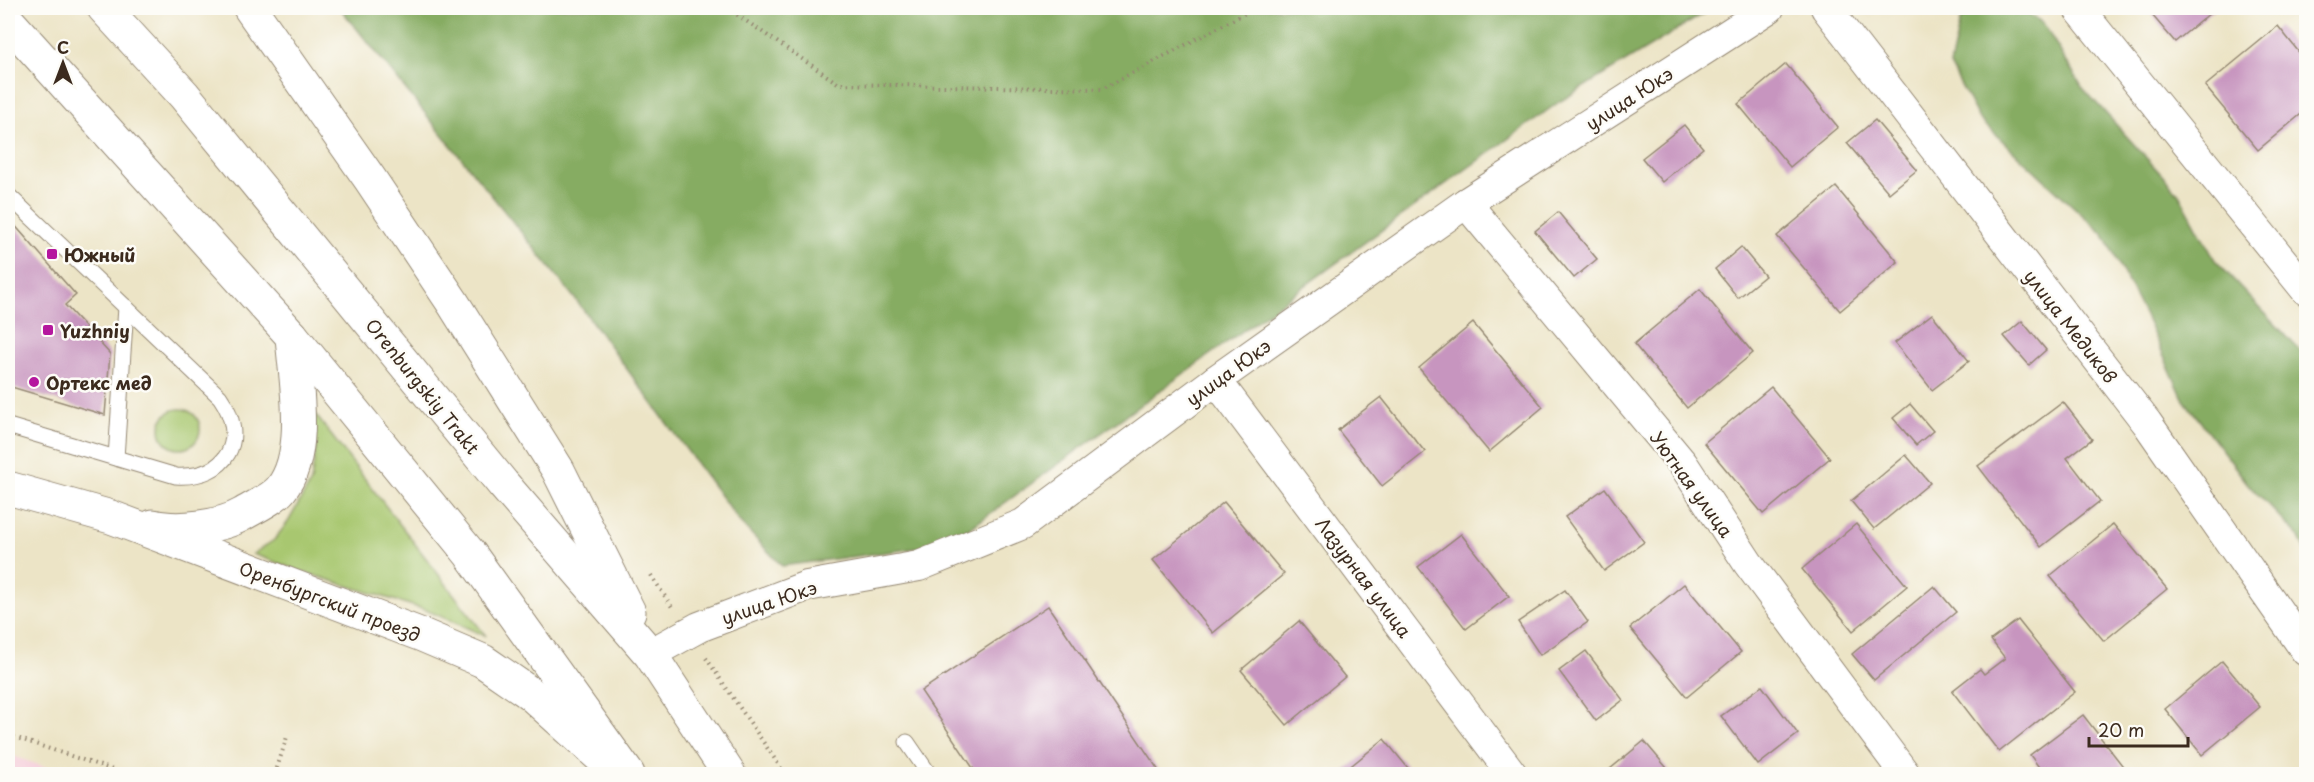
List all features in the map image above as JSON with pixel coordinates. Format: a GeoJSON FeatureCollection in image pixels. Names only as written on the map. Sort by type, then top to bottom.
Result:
{"type":"FeatureCollection","features":[{"type":"Feature","properties":{"kind":"main road","name":"Orenburgskiy Trakt"},"geometry":{"type":"LineString","coordinates":[[104,8],[184,95],[503,484],[650,654],[729,774]]}},
{"type":"Feature","properties":{"kind":"main road"},"geometry":{"type":"LineString","coordinates":[[250,8],[370,179],[453,303],[558,470],[650,654]]}},
{"type":"Feature","properties":{"kind":"main road"},"geometry":{"type":"LineString","coordinates":[[8,21],[292,336],[470,554],[628,774]]}},
{"type":"Feature","properties":{"kind":"main road"},"geometry":{"type":"LineString","coordinates":[[111,517],[164,529],[230,521],[281,490],[295,461],[299,430],[292,336]]}},
{"type":"Feature","properties":{"kind":"main road","name":"Оренбургский проезд"},"geometry":{"type":"LineString","coordinates":[[8,488],[111,517],[422,635],[483,661],[531,694],[619,774]]}},
{"type":"Feature","properties":{"kind":"street","name":"улица Юкэ"},"geometry":{"type":"LineString","coordinates":[[650,654],[699,627],[807,586],[919,566],[1023,524],[1216,381],[1466,203],[1769,8]]}},
{"type":"Feature","properties":{"kind":"street","name":"улица Медиков"},"geometry":{"type":"LineString","coordinates":[[1826,8],[2147,423],[2307,651]]}},
{"type":"Feature","properties":{"kind":"street"},"geometry":{"type":"LineString","coordinates":[[2078,8],[2307,290]]}},
{"type":"Feature","properties":{"kind":"street","name":"Уютная улица"},"geometry":{"type":"LineString","coordinates":[[1466,203],[1683,464],[1748,562],[1905,774]]}},
{"type":"Feature","properties":{"kind":"street","name":"Лазурная улица"},"geometry":{"type":"LineString","coordinates":[[1216,381],[1512,774]]}},
{"type":"Feature","properties":{"kind":"lane"},"geometry":{"type":"LineString","coordinates":[[8,195],[220,397],[230,411],[234,428],[232,445],[223,460],[210,471],[193,477],[176,476],[8,426]]}},
{"type":"Feature","properties":{"kind":"lane"},"geometry":{"type":"LineString","coordinates":[[116,458],[126,307]]}},
{"type":"Feature","properties":{"kind":"lane"},"geometry":{"type":"LineString","coordinates":[[907,742],[929,774]]}},
{"type":"Feature","properties":{"kind":"path"},"geometry":{"type":"LineString","coordinates":[[727,8],[839,84],[1102,88],[1255,8]]}},
{"type":"Feature","properties":{"kind":"path"},"geometry":{"type":"LineString","coordinates":[[8,735],[125,774]]}},
{"type":"Feature","properties":{"kind":"path"},"geometry":{"type":"LineString","coordinates":[[275,774],[286,737]]}},
{"type":"Feature","properties":{"kind":"shaded area"},"geometry":{"type":"Polygon","coordinates":[[[8,754],[30,762],[67,774],[8,774],[8,754]]]}},
{"type":"Feature","properties":{"kind":"green space"},"geometry":{"type":"Polygon","coordinates":[[[340,8],[1713,8],[1559,102],[948,544],[782,566],[739,521],[576,300],[340,8]]]}},
{"type":"Feature","properties":{"kind":"green space"},"geometry":{"type":"Polygon","coordinates":[[[1974,8],[2019,8],[2043,23],[2082,87],[2179,194],[2215,260],[2306,357],[2306,553],[2298,536],[2248,484],[2184,400],[2104,235],[1979,119],[1950,65],[1960,21],[1974,8]]]}},
{"type":"Feature","properties":{"kind":"green space"},"geometry":{"type":"Polygon","coordinates":[[[180,409],[188,410],[194,415],[199,421],[199,437],[194,443],[188,448],[180,449],[172,448],[166,443],[161,437],[160,429],[161,421],[166,415],[172,410],[180,409]]]}},
{"type":"Feature","properties":{"kind":"green space"},"geometry":{"type":"Polygon","coordinates":[[[311,409],[486,636],[426,610],[253,554],[274,540],[288,522],[311,482],[316,448],[311,409]]]}},
{"type":"Feature","properties":{"kind":"building"},"geometry":{"type":"Polygon","coordinates":[[[2146,8],[2216,8],[2175,42],[2146,8]]]}},
{"type":"Feature","properties":{"kind":"building"},"geometry":{"type":"Polygon","coordinates":[[[2278,26],[2306,61],[2306,110],[2258,150],[2205,86],[2278,26]]]}},
{"type":"Feature","properties":{"kind":"building"},"geometry":{"type":"Polygon","coordinates":[[[1786,64],[1838,127],[1790,167],[1738,104],[1786,64]]]}},
{"type":"Feature","properties":{"kind":"building"},"geometry":{"type":"Polygon","coordinates":[[[1875,120],[1917,170],[1889,193],[1847,143],[1875,120]]]}},
{"type":"Feature","properties":{"kind":"building"},"geometry":{"type":"Polygon","coordinates":[[[1684,125],[1703,148],[1662,182],[1642,158],[1684,125]]]}},
{"type":"Feature","properties":{"kind":"building"},"geometry":{"type":"Polygon","coordinates":[[[1836,187],[1898,262],[1840,311],[1777,236],[1836,187]]]}},
{"type":"Feature","properties":{"kind":"building"},"geometry":{"type":"Polygon","coordinates":[[[1558,212],[1597,259],[1574,278],[1535,231],[1558,212]]]}},
{"type":"Feature","properties":{"kind":"building","name":"Yuzhniy"},"geometry":{"type":"Polygon","coordinates":[[[8,220],[76,295],[65,305],[110,354],[105,415],[8,386],[8,220]]]}},
{"type":"Feature","properties":{"kind":"building"},"geometry":{"type":"Polygon","coordinates":[[[1741,247],[1765,276],[1738,298],[1715,269],[1741,247]]]}},
{"type":"Feature","properties":{"kind":"building"},"geometry":{"type":"Polygon","coordinates":[[[1700,289],[1753,353],[1687,408],[1634,344],[1700,289]]]}},
{"type":"Feature","properties":{"kind":"building"},"geometry":{"type":"Polygon","coordinates":[[[1932,314],[1969,361],[1932,390],[1895,343],[1932,314]]]}},
{"type":"Feature","properties":{"kind":"building"},"geometry":{"type":"Polygon","coordinates":[[[2022,321],[2046,350],[2029,365],[2004,336],[2022,321]]]}},
{"type":"Feature","properties":{"kind":"building"},"geometry":{"type":"Polygon","coordinates":[[[1473,323],[1543,407],[1489,452],[1419,368],[1473,323]]]}},
{"type":"Feature","properties":{"kind":"building"},"geometry":{"type":"Polygon","coordinates":[[[1771,387],[1830,458],[1763,514],[1704,443],[1771,387]]]}},
{"type":"Feature","properties":{"kind":"building"},"geometry":{"type":"Polygon","coordinates":[[[1381,397],[1425,452],[1382,486],[1338,430],[1381,397]]]}},
{"type":"Feature","properties":{"kind":"building"},"geometry":{"type":"Polygon","coordinates":[[[2063,402],[2092,439],[2067,458],[2100,501],[2041,547],[1978,466],[2063,402]]]}},
{"type":"Feature","properties":{"kind":"building"},"geometry":{"type":"Polygon","coordinates":[[[1910,404],[1933,431],[1916,445],[1893,418],[1910,404]]]}},
{"type":"Feature","properties":{"kind":"building"},"geometry":{"type":"Polygon","coordinates":[[[1906,455],[1930,483],[1874,529],[1851,501],[1906,455]]]}},
{"type":"Feature","properties":{"kind":"building"},"geometry":{"type":"Polygon","coordinates":[[[1605,488],[1644,542],[1604,571],[1565,517],[1605,488]]]}},
{"type":"Feature","properties":{"kind":"building"},"geometry":{"type":"Polygon","coordinates":[[[1224,502],[1284,574],[1213,633],[1153,560],[1224,502]]]}},
{"type":"Feature","properties":{"kind":"building"},"geometry":{"type":"Polygon","coordinates":[[[1856,524],[1907,586],[1853,631],[1802,569],[1856,524]]]}},
{"type":"Feature","properties":{"kind":"building"},"geometry":{"type":"Polygon","coordinates":[[[2113,524],[2167,589],[2104,641],[2050,576],[2113,524]]]}},
{"type":"Feature","properties":{"kind":"building"},"geometry":{"type":"Polygon","coordinates":[[[1461,534],[1509,596],[1466,629],[1418,567],[1461,534]]]}},
{"type":"Feature","properties":{"kind":"building"},"geometry":{"type":"Polygon","coordinates":[[[1684,584],[1741,652],[1687,697],[1630,628],[1684,584]]]}},
{"type":"Feature","properties":{"kind":"building"},"geometry":{"type":"Polygon","coordinates":[[[1934,586],[1956,612],[1874,680],[1852,654],[1934,586]]]}},
{"type":"Feature","properties":{"kind":"building"},"geometry":{"type":"Polygon","coordinates":[[[1565,590],[1588,622],[1540,655],[1518,622],[1565,590]]]}},
{"type":"Feature","properties":{"kind":"building"},"geometry":{"type":"Polygon","coordinates":[[[1048,606],[1161,774],[977,774],[921,691],[1048,606]]]}},
{"type":"Feature","properties":{"kind":"building"},"geometry":{"type":"Polygon","coordinates":[[[2018,620],[2075,692],[1999,752],[1952,691],[1980,669],[1984,674],[2005,658],[1991,640],[2018,620]]]}},
{"type":"Feature","properties":{"kind":"building"},"geometry":{"type":"Polygon","coordinates":[[[1299,621],[1345,677],[1287,725],[1241,670],[1299,621]]]}},
{"type":"Feature","properties":{"kind":"building"},"geometry":{"type":"Polygon","coordinates":[[[1586,651],[1623,700],[1596,721],[1559,671],[1586,651]]]}},
{"type":"Feature","properties":{"kind":"building"},"geometry":{"type":"Polygon","coordinates":[[[2222,661],[2260,707],[2202,755],[2165,709],[2222,661]]]}},
{"type":"Feature","properties":{"kind":"building"},"geometry":{"type":"Polygon","coordinates":[[[1762,686],[1798,734],[1758,765],[1721,716],[1762,686]]]}},
{"type":"Feature","properties":{"kind":"building"},"geometry":{"type":"Polygon","coordinates":[[[2083,715],[2129,774],[2044,774],[2030,755],[2083,715]]]}},
{"type":"Feature","properties":{"kind":"building"},"geometry":{"type":"Polygon","coordinates":[[[1384,739],[1413,774],[1341,774],[1384,739]]]}},
{"type":"Feature","properties":{"kind":"building"},"geometry":{"type":"Polygon","coordinates":[[[1644,741],[1672,774],[1604,774],[1644,741]]]}},
{"type":"Feature","properties":{"kind":"place","name":"Южный"},"geometry":{"type":"Point","coordinates":[52,254]}},
{"type":"Feature","properties":{"kind":"place","name":"Yuzhniy"},"geometry":{"type":"Point","coordinates":[48,330]}},
{"type":"Feature","properties":{"kind":"place","name":"Ортекс мед"},"geometry":{"type":"Point","coordinates":[34,382]}}]}
